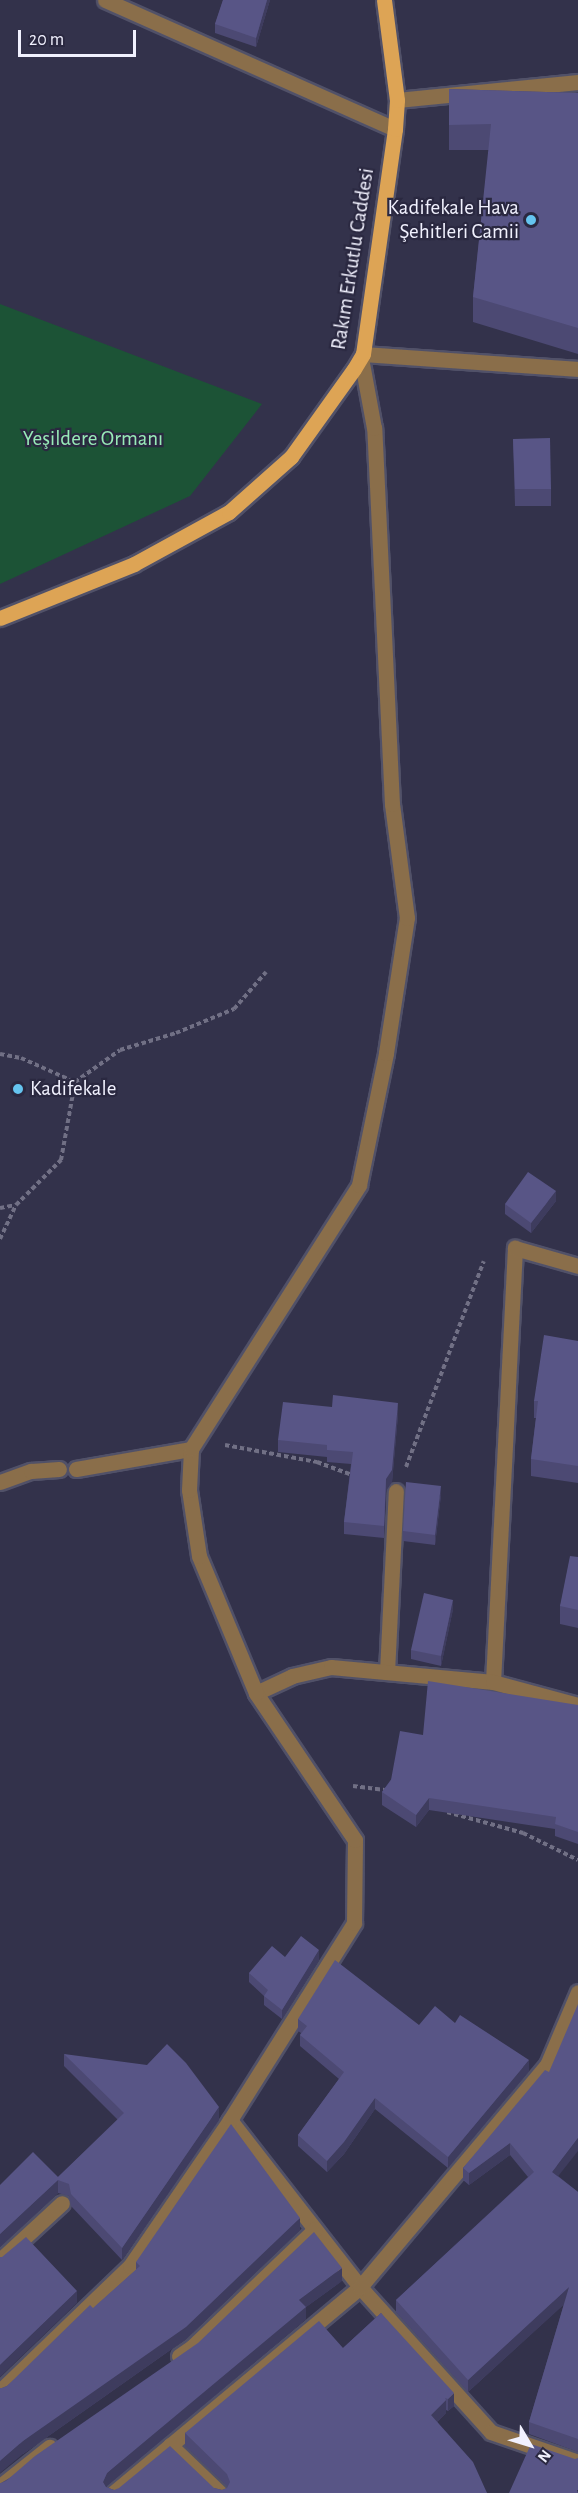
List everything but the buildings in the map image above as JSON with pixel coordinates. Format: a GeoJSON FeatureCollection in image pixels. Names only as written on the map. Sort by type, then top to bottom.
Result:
{"type":"FeatureCollection","features":[{"type":"Feature","properties":{"kind":"main road","name":"Rakım Erkutlu Caddesi"},"geometry":{"type":"LineString","coordinates":[[0,618],[134,564],[229,512],[291,457],[362,356],[395,129],[397,100],[384,0]]}},
{"type":"Feature","properties":{"kind":"street"},"geometry":{"type":"LineString","coordinates":[[105,0],[395,129]]}},
{"type":"Feature","properties":{"kind":"street"},"geometry":{"type":"LineString","coordinates":[[397,100],[578,82]]}},
{"type":"Feature","properties":{"kind":"street"},"geometry":{"type":"LineString","coordinates":[[0,2391],[130,2266],[230,2120],[354,1923],[355,1840],[256,1693],[199,1556],[189,1490],[191,1449],[359,1185],[386,1053],[404,941],[407,918],[392,804],[375,428],[362,356],[578,369]]}},
{"type":"Feature","properties":{"kind":"street"},"geometry":{"type":"LineString","coordinates":[[493,1682],[515,1248],[578,1266]]}},
{"type":"Feature","properties":{"kind":"street"},"geometry":{"type":"LineString","coordinates":[[76,1468],[191,1449]]}},
{"type":"Feature","properties":{"kind":"street"},"geometry":{"type":"LineString","coordinates":[[0,1482],[31,1471],[58,1469]]}},
{"type":"Feature","properties":{"kind":"street"},"geometry":{"type":"LineString","coordinates":[[387,1672],[396,1491]]}},
{"type":"Feature","properties":{"kind":"street"},"geometry":{"type":"LineString","coordinates":[[256,1693],[292,1676],[331,1667],[493,1682],[578,1705]]}},
{"type":"Feature","properties":{"kind":"street"},"geometry":{"type":"LineString","coordinates":[[113,2493],[360,2287],[547,2065],[578,1992]]}},
{"type":"Feature","properties":{"kind":"street"},"geometry":{"type":"LineString","coordinates":[[230,2120],[360,2287],[491,2432],[578,2462]]}},
{"type":"Feature","properties":{"kind":"street"},"geometry":{"type":"LineString","coordinates":[[0,2260],[62,2204]]}},
{"type":"Feature","properties":{"kind":"street"},"geometry":{"type":"LineString","coordinates":[[164,2367],[192,2347],[315,2229]]}},
{"type":"Feature","properties":{"kind":"street"},"geometry":{"type":"LineString","coordinates":[[0,2486],[58,2441]]}},
{"type":"Feature","properties":{"kind":"street"},"geometry":{"type":"LineString","coordinates":[[170,2445],[219,2493]]}},
{"type":"Feature","properties":{"kind":"path"},"geometry":{"type":"LineString","coordinates":[[0,1239],[16,1205],[61,1160],[75,1082],[120,1050],[176,1033],[234,1009],[266,972]]}},
{"type":"Feature","properties":{"kind":"path"},"geometry":{"type":"LineString","coordinates":[[0,1054],[21,1058],[75,1082]]}},
{"type":"Feature","properties":{"kind":"path"},"geometry":{"type":"LineString","coordinates":[[0,1208],[16,1205]]}},
{"type":"Feature","properties":{"kind":"path"},"geometry":{"type":"LineString","coordinates":[[241,1448],[317,1462],[396,1491],[400,1475],[409,1464],[487,1254],[502,1244],[515,1248]]}},
{"type":"Feature","properties":{"kind":"path"},"geometry":{"type":"LineString","coordinates":[[327,1796],[345,1787],[390,1790]]}},
{"type":"Feature","properties":{"kind":"path"},"geometry":{"type":"LineString","coordinates":[[440,1809],[523,1833],[578,1860]]}},
{"type":"Feature","properties":{"kind":"green space","name":"Yeşildere Ormanı"},"geometry":{"type":"Polygon","coordinates":[[[0,304],[262,404],[190,496],[0,584],[0,304]]]}},
{"type":"Feature","properties":{"kind":"place","name":"Kadifekale Hava Şehitleri Camii"},"geometry":{"type":"Point","coordinates":[531,220]}},
{"type":"Feature","properties":{"kind":"place","name":"Kadifekale"},"geometry":{"type":"Point","coordinates":[18,1089]}}]}
